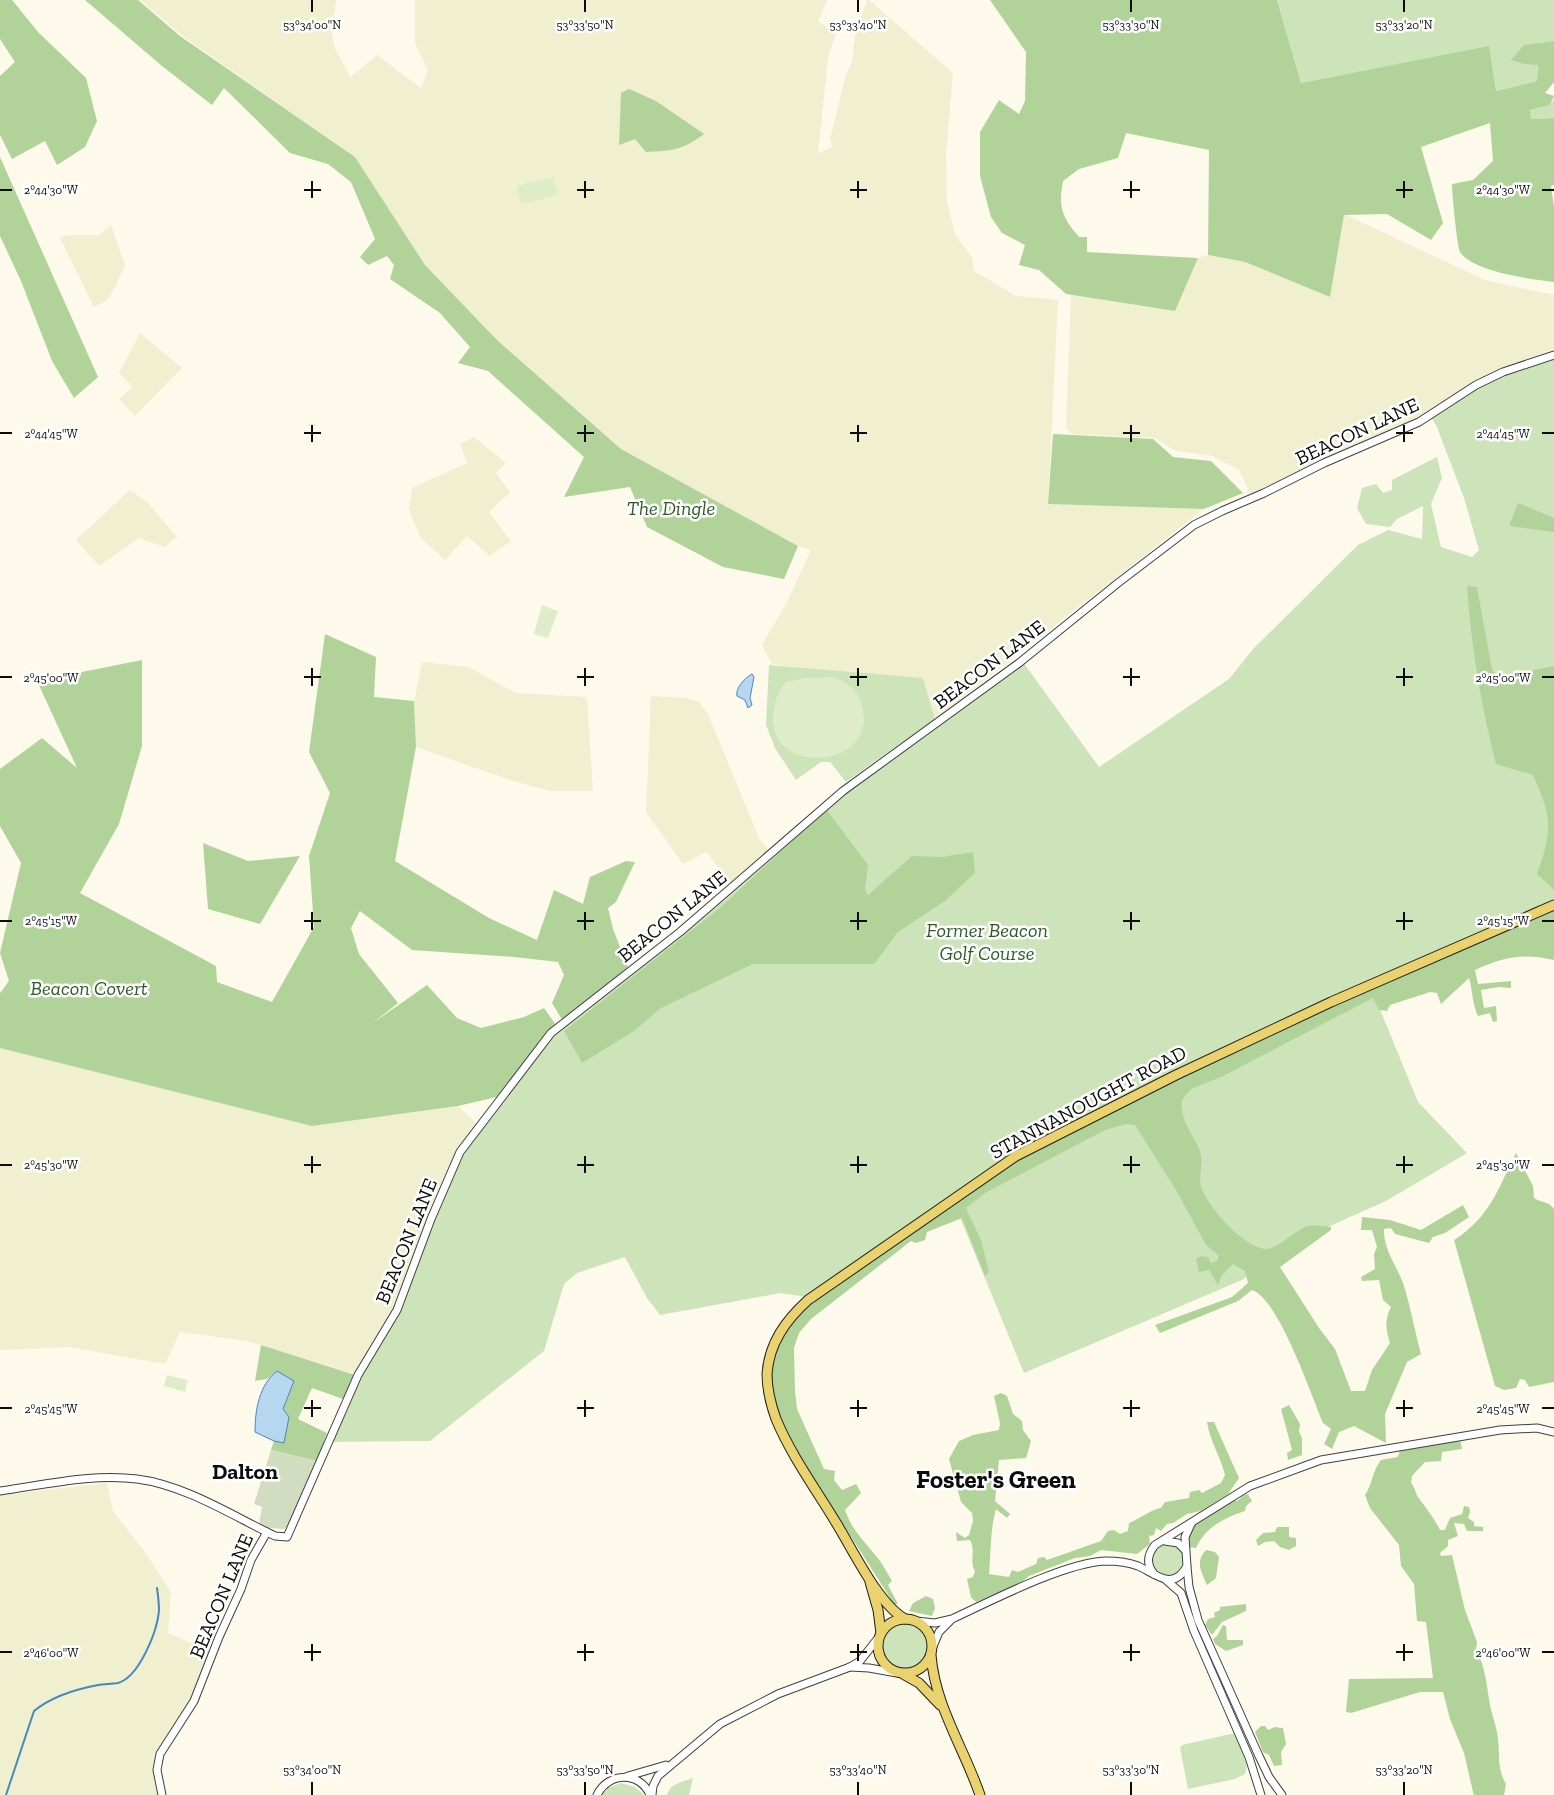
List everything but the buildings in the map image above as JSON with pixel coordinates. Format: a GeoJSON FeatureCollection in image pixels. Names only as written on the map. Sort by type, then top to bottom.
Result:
{"type":"FeatureCollection","features":[{"type":"Feature","properties":{"kind":"main road","name":"STANNANOUGHT ROAD"},"geometry":{"type":"LineString","coordinates":[[905,1619],[894,1611],[867,1575],[784,1435],[771,1404],[767,1376],[769,1361],[778,1336],[796,1312],[877,1251],[1016,1156],[1176,1075],[1331,1002],[1554,905]]}},
{"type":"Feature","properties":{"kind":"main road","name":"STANNANOUGHT ROAD"},"geometry":{"type":"LineString","coordinates":[[867,1575],[878,1610],[880,1635]]}},
{"type":"Feature","properties":{"kind":"main road"},"geometry":{"type":"LineString","coordinates":[[942,1707],[918,1683],[884,1665],[880,1659],[878,1652],[880,1635],[891,1622],[905,1619],[916,1621],[929,1634],[933,1677],[942,1707],[980,1795]]}},
{"type":"Feature","properties":{"kind":"main road"},"geometry":{"type":"LineString","coordinates":[[900,1673],[920,1670],[932,1652]]}},
{"type":"Feature","properties":{"kind":"street","name":"BEACON LANE"},"geometry":{"type":"LineString","coordinates":[[162,1795],[157,1770],[160,1754],[199,1691],[251,1560],[267,1532],[282,1538],[287,1537],[292,1531],[327,1442],[358,1376],[397,1310],[431,1219],[460,1152],[551,1033],[680,932],[843,791],[1019,664],[1118,583],[1194,525],[1222,510],[1264,494],[1324,463],[1419,422],[1476,385],[1502,372],[1554,355]]}},
{"type":"Feature","properties":{"kind":"street"},"geometry":{"type":"LineString","coordinates":[[1130,1563],[1148,1556],[1155,1545],[1250,1486],[1321,1460],[1500,1430],[1537,1428],[1554,1432]]}},
{"type":"Feature","properties":{"kind":"street"},"geometry":{"type":"LineString","coordinates":[[0,1491],[104,1478],[140,1479],[204,1500],[267,1532]]}},
{"type":"Feature","properties":{"kind":"street"},"geometry":{"type":"LineString","coordinates":[[1191,1524],[1185,1537],[1186,1566],[1189,1588],[1198,1620],[1269,1778],[1282,1795]]}},
{"type":"Feature","properties":{"kind":"street"},"geometry":{"type":"LineString","coordinates":[[1160,1542],[1166,1540],[1178,1543],[1186,1553]]}},
{"type":"Feature","properties":{"kind":"street"},"geometry":{"type":"LineString","coordinates":[[1148,1556],[1150,1569],[1154,1574]]}},
{"type":"Feature","properties":{"kind":"street"},"geometry":{"type":"LineString","coordinates":[[916,1621],[935,1622],[952,1619],[1076,1566],[1102,1561],[1130,1563],[1166,1580],[1181,1593],[1194,1631],[1249,1756],[1261,1795]]}},
{"type":"Feature","properties":{"kind":"street"},"geometry":{"type":"LineString","coordinates":[[1166,1580],[1178,1576],[1186,1566]]}},
{"type":"Feature","properties":{"kind":"street"},"geometry":{"type":"LineString","coordinates":[[932,1652],[939,1632],[952,1619]]}},
{"type":"Feature","properties":{"kind":"street"},"geometry":{"type":"LineString","coordinates":[[651,1795],[652,1786],[668,1765],[720,1724],[794,1688],[850,1667],[866,1656],[880,1635]]}},
{"type":"Feature","properties":{"kind":"street"},"geometry":{"type":"LineString","coordinates":[[850,1667],[900,1673]]}},
{"type":"Feature","properties":{"kind":"street"},"geometry":{"type":"LineString","coordinates":[[597,1795],[609,1781],[668,1765]]}},
{"type":"Feature","properties":{"kind":"street"},"geometry":{"type":"LineString","coordinates":[[625,1777],[642,1784],[651,1795]]}},
{"type":"Feature","properties":{"kind":"green space"},"geometry":{"type":"Polygon","coordinates":[[[0,0],[12,0],[39,33],[86,78],[97,121],[85,147],[57,165],[45,141],[12,159],[0,135],[0,76],[15,62],[0,39],[0,0]]]}},
{"type":"Feature","properties":{"kind":"green space","name":"The Dingle"},"geometry":{"type":"Polygon","coordinates":[[[85,0],[138,0],[180,36],[355,157],[425,265],[497,340],[621,449],[798,546],[784,579],[723,567],[647,527],[630,487],[564,497],[584,457],[488,371],[458,363],[470,347],[440,313],[390,279],[394,265],[387,256],[368,265],[360,257],[375,239],[351,182],[328,164],[290,153],[224,88],[212,105],[162,66],[85,0]]]}},
{"type":"Feature","properties":{"kind":"green space"},"geometry":{"type":"Polygon","coordinates":[[[140,0],[336,0],[332,34],[335,48],[350,77],[377,55],[421,88],[428,70],[415,43],[415,0],[827,0],[818,22],[836,33],[828,59],[818,153],[832,147],[830,139],[845,78],[852,61],[855,36],[867,0],[869,0],[953,73],[946,155],[947,202],[955,235],[972,257],[974,271],[1016,296],[1058,300],[1048,504],[1204,509],[935,719],[923,678],[851,674],[772,664],[762,645],[789,598],[811,550],[798,546],[621,449],[497,340],[425,265],[355,157],[188,40],[140,0]]]}},
{"type":"Feature","properties":{"kind":"green space"},"geometry":{"type":"Polygon","coordinates":[[[990,0],[1277,0],[1301,83],[1489,46],[1496,91],[1537,81],[1538,65],[1524,64],[1511,60],[1524,45],[1554,41],[1554,82],[1545,93],[1554,96],[1550,105],[1530,110],[1531,119],[1554,118],[1554,185],[1551,186],[1554,207],[1554,282],[1489,269],[1477,265],[1460,252],[1452,184],[1473,180],[1493,161],[1490,123],[1421,147],[1443,223],[1431,240],[1387,214],[1344,215],[1330,297],[1245,262],[1208,255],[1209,150],[1126,133],[1118,158],[1079,169],[1063,181],[1061,205],[1065,217],[1079,237],[1087,237],[1087,252],[1198,258],[1175,311],[1066,294],[1039,270],[1019,265],[1025,245],[1002,233],[991,217],[980,176],[980,132],[999,100],[1019,114],[1025,101],[1026,52],[990,0]]]}},
{"type":"Feature","properties":{"kind":"green space"},"geometry":{"type":"Polygon","coordinates":[[[1277,0],[1554,0],[1554,41],[1524,45],[1524,64],[1538,64],[1537,81],[1496,91],[1488,47],[1301,83],[1277,0]]]}},
{"type":"Feature","properties":{"kind":"green space"},"geometry":{"type":"Polygon","coordinates":[[[629,89],[656,101],[704,134],[676,149],[663,151],[646,152],[635,139],[619,145],[621,93],[629,89]]]}},
{"type":"Feature","properties":{"kind":"green space"},"geometry":{"type":"Polygon","coordinates":[[[1554,99],[1554,118],[1531,119],[1530,110],[1550,105],[1554,99]]]}},
{"type":"Feature","properties":{"kind":"green space"},"geometry":{"type":"Polygon","coordinates":[[[0,157],[98,377],[74,398],[52,361],[21,281],[0,236],[0,157]]]}},
{"type":"Feature","properties":{"kind":"green space"},"geometry":{"type":"Polygon","coordinates":[[[554,177],[558,195],[521,204],[516,186],[554,177]]]}},
{"type":"Feature","properties":{"kind":"green space"},"geometry":{"type":"Polygon","coordinates":[[[1344,214],[1485,280],[1554,295],[1554,349],[1489,375],[1412,421],[1250,494],[1239,470],[1212,456],[1176,451],[1155,438],[1072,434],[1066,428],[1071,295],[1174,311],[1198,258],[1208,255],[1245,262],[1330,297],[1344,214]]]}},
{"type":"Feature","properties":{"kind":"green space"},"geometry":{"type":"Polygon","coordinates":[[[111,225],[125,265],[112,293],[106,301],[94,307],[60,238],[67,235],[99,235],[111,225]]]}},
{"type":"Feature","properties":{"kind":"green space"},"geometry":{"type":"Polygon","coordinates":[[[140,333],[182,368],[135,416],[119,399],[133,387],[119,373],[140,333]]]}},
{"type":"Feature","properties":{"kind":"green space","name":"Former Beacon Golf Course"},"geometry":{"type":"Polygon","coordinates":[[[1554,355],[1554,905],[1370,985],[1418,1102],[1467,1153],[1386,1201],[1292,1243],[1242,1280],[1024,1373],[961,1220],[956,1201],[1009,1160],[942,1201],[806,1297],[781,1293],[660,1315],[647,1298],[625,1257],[577,1273],[564,1284],[544,1351],[430,1441],[327,1442],[358,1375],[397,1310],[460,1152],[551,1033],[922,730],[1020,658],[1099,767],[1229,679],[1254,648],[1358,545],[1388,530],[1422,539],[1423,506],[1397,519],[1390,527],[1366,524],[1357,508],[1362,488],[1376,484],[1383,493],[1392,490],[1392,480],[1437,457],[1442,478],[1431,504],[1441,547],[1472,557],[1479,550],[1464,498],[1436,425],[1430,416],[1476,385],[1554,355]]]}},
{"type":"Feature","properties":{"kind":"green space"},"geometry":{"type":"Polygon","coordinates":[[[1053,434],[1153,439],[1173,457],[1211,461],[1243,493],[1204,509],[1048,504],[1053,434]]]}},
{"type":"Feature","properties":{"kind":"green space"},"geometry":{"type":"Polygon","coordinates":[[[474,437],[506,463],[496,473],[510,492],[489,512],[511,541],[490,556],[467,536],[445,560],[420,537],[409,510],[412,488],[467,463],[460,444],[474,437]]]}},
{"type":"Feature","properties":{"kind":"green space"},"geometry":{"type":"Polygon","coordinates":[[[130,490],[147,502],[177,537],[164,547],[139,538],[99,566],[76,540],[130,490]]]}},
{"type":"Feature","properties":{"kind":"green space"},"geometry":{"type":"Polygon","coordinates":[[[1518,503],[1554,518],[1554,532],[1509,526],[1518,503]]]}},
{"type":"Feature","properties":{"kind":"green space"},"geometry":{"type":"Polygon","coordinates":[[[1467,586],[1477,587],[1492,670],[1500,677],[1554,666],[1554,890],[1537,874],[1546,846],[1548,824],[1544,802],[1533,775],[1496,764],[1477,675],[1467,586]]]}},
{"type":"Feature","properties":{"kind":"green space"},"geometry":{"type":"Polygon","coordinates":[[[542,605],[558,611],[548,638],[534,634],[542,605]]]}},
{"type":"Feature","properties":{"kind":"green space","name":"Beacon Covert"},"geometry":{"type":"Polygon","coordinates":[[[325,634],[376,657],[374,697],[414,701],[416,747],[395,861],[489,918],[537,940],[554,890],[583,904],[590,877],[626,861],[635,862],[616,902],[608,908],[613,929],[628,967],[564,1023],[552,1003],[564,975],[558,962],[412,950],[360,911],[351,928],[359,954],[398,1003],[373,1023],[427,985],[457,1018],[481,1028],[524,1017],[544,1008],[556,1025],[505,1095],[458,1106],[312,1126],[0,1048],[0,993],[9,981],[0,953],[21,863],[0,826],[0,769],[42,738],[77,768],[37,681],[142,660],[142,746],[119,824],[80,893],[216,966],[217,982],[272,1002],[314,927],[309,856],[330,793],[309,752],[325,634]]]}},
{"type":"Feature","properties":{"kind":"green space"},"geometry":{"type":"Polygon","coordinates":[[[422,662],[468,667],[516,693],[587,697],[593,791],[550,791],[510,780],[416,747],[414,701],[422,662]]]}},
{"type":"Feature","properties":{"kind":"green space"},"geometry":{"type":"Polygon","coordinates":[[[769,665],[923,678],[935,719],[846,782],[830,762],[821,762],[796,780],[775,748],[766,725],[769,665]]]}},
{"type":"Feature","properties":{"kind":"green space"},"geometry":{"type":"Polygon","coordinates":[[[833,677],[850,686],[860,699],[863,712],[862,731],[853,745],[838,754],[821,758],[803,756],[787,749],[776,736],[773,717],[775,703],[780,690],[786,682],[806,678],[833,677]]]}},
{"type":"Feature","properties":{"kind":"green space"},"geometry":{"type":"Polygon","coordinates":[[[651,696],[687,698],[699,702],[708,714],[759,838],[772,854],[734,887],[706,852],[683,864],[646,812],[651,696]]]}},
{"type":"Feature","properties":{"kind":"green space"},"geometry":{"type":"Polygon","coordinates":[[[826,809],[868,865],[865,890],[868,895],[912,856],[943,857],[973,852],[975,873],[945,901],[898,932],[874,964],[753,964],[661,1008],[634,1031],[582,1063],[564,1031],[721,907],[826,809]]]}},
{"type":"Feature","properties":{"kind":"green space"},"geometry":{"type":"Polygon","coordinates":[[[203,843],[248,861],[300,856],[260,924],[208,909],[203,843]]]}},
{"type":"Feature","properties":{"kind":"green space"},"geometry":{"type":"Polygon","coordinates":[[[1554,907],[1554,960],[1532,957],[1504,959],[1475,970],[1478,984],[1511,981],[1511,988],[1499,987],[1481,990],[1484,1008],[1496,1006],[1497,1021],[1493,1022],[1490,1013],[1478,1016],[1469,978],[1441,1004],[1437,993],[1430,992],[1390,1005],[1387,1011],[1379,1010],[1373,998],[1223,1076],[1191,1089],[1182,1100],[1184,1119],[1201,1154],[1201,1187],[1211,1205],[1237,1234],[1256,1247],[1265,1249],[1275,1246],[1308,1226],[1331,1227],[1331,1230],[1280,1267],[1319,1328],[1335,1349],[1351,1391],[1365,1391],[1372,1370],[1390,1343],[1386,1325],[1391,1307],[1383,1300],[1379,1280],[1362,1281],[1361,1277],[1375,1269],[1374,1254],[1377,1247],[1372,1230],[1361,1230],[1362,1217],[1390,1220],[1421,1230],[1463,1205],[1469,1217],[1445,1233],[1433,1237],[1429,1243],[1395,1234],[1391,1228],[1384,1229],[1388,1251],[1404,1286],[1421,1354],[1407,1362],[1385,1414],[1386,1443],[1354,1426],[1339,1432],[1332,1449],[1324,1444],[1331,1429],[1323,1423],[1293,1349],[1273,1311],[1262,1297],[1252,1290],[1238,1301],[1160,1333],[1155,1325],[1232,1297],[1248,1283],[1245,1271],[1233,1264],[1222,1275],[1218,1285],[1209,1270],[1199,1272],[1196,1259],[1201,1256],[1208,1257],[1211,1263],[1218,1260],[1218,1255],[1206,1245],[1176,1190],[1135,1125],[1126,1124],[1105,1130],[985,1193],[966,1208],[981,1240],[989,1272],[985,1276],[962,1218],[927,1232],[925,1240],[916,1243],[911,1241],[811,1319],[799,1333],[794,1348],[797,1409],[824,1469],[835,1471],[834,1480],[842,1490],[856,1484],[861,1493],[845,1510],[855,1529],[879,1560],[892,1581],[888,1585],[898,1604],[894,1604],[784,1429],[775,1406],[770,1370],[778,1338],[801,1309],[1014,1160],[1260,1039],[1554,907]]]}},
{"type":"Feature","properties":{"kind":"green space"},"geometry":{"type":"Polygon","coordinates":[[[0,1048],[312,1126],[458,1106],[480,1127],[397,1310],[358,1375],[247,1341],[180,1332],[165,1364],[69,1347],[0,1350],[0,1048]]]}},
{"type":"Feature","properties":{"kind":"green space"},"geometry":{"type":"Polygon","coordinates":[[[1516,1153],[1533,1186],[1534,1198],[1550,1205],[1554,1209],[1554,1382],[1529,1387],[1525,1380],[1520,1379],[1516,1388],[1504,1390],[1495,1386],[1454,1240],[1485,1212],[1516,1153]]]}},
{"type":"Feature","properties":{"kind":"green space"},"geometry":{"type":"Polygon","coordinates":[[[261,1345],[355,1375],[343,1399],[312,1388],[298,1419],[327,1433],[317,1461],[271,1450],[274,1441],[285,1442],[277,1371],[267,1379],[255,1381],[261,1345]]]}},
{"type":"Feature","properties":{"kind":"green space"},"geometry":{"type":"Polygon","coordinates":[[[167,1375],[188,1380],[185,1392],[164,1386],[167,1375]]]}},
{"type":"Feature","properties":{"kind":"green space"},"geometry":{"type":"Polygon","coordinates":[[[1001,1393],[1007,1396],[1013,1414],[1022,1421],[1023,1430],[1031,1441],[1026,1458],[999,1460],[995,1501],[1010,1514],[1007,1518],[996,1509],[989,1574],[1009,1577],[1012,1570],[1018,1572],[1036,1564],[1038,1558],[1044,1557],[1047,1560],[1101,1541],[1108,1531],[1114,1530],[1120,1534],[1128,1531],[1129,1523],[1153,1510],[1161,1508],[1165,1502],[1189,1498],[1190,1492],[1199,1490],[1202,1493],[1221,1483],[1225,1475],[1207,1422],[1214,1422],[1239,1478],[1228,1494],[1201,1511],[1187,1514],[1173,1523],[1167,1524],[1161,1531],[1156,1528],[1154,1535],[1149,1536],[1150,1544],[1137,1554],[1101,1550],[1090,1556],[1075,1558],[1029,1576],[1022,1582],[976,1602],[971,1597],[967,1579],[973,1577],[975,1571],[973,1567],[972,1544],[970,1540],[957,1541],[956,1532],[965,1538],[969,1535],[973,1521],[972,1513],[961,1502],[949,1459],[959,1441],[973,1435],[999,1430],[1000,1423],[994,1396],[1001,1393]]]}},
{"type":"Feature","properties":{"kind":"green space"},"geometry":{"type":"Polygon","coordinates":[[[1289,1405],[1300,1424],[1299,1432],[1302,1438],[1302,1455],[1288,1460],[1287,1453],[1292,1450],[1281,1409],[1289,1405]]]}},
{"type":"Feature","properties":{"kind":"green space"},"geometry":{"type":"Polygon","coordinates":[[[1460,1439],[1462,1449],[1442,1452],[1441,1461],[1425,1462],[1412,1476],[1411,1483],[1440,1530],[1445,1530],[1450,1518],[1462,1514],[1464,1506],[1469,1507],[1468,1518],[1474,1522],[1474,1526],[1483,1527],[1483,1531],[1467,1531],[1464,1524],[1454,1523],[1458,1536],[1448,1540],[1448,1546],[1440,1553],[1441,1556],[1452,1555],[1465,1610],[1477,1642],[1476,1650],[1484,1669],[1497,1735],[1500,1768],[1506,1784],[1504,1795],[1474,1795],[1464,1753],[1450,1719],[1443,1692],[1420,1692],[1351,1713],[1346,1712],[1349,1679],[1433,1678],[1426,1622],[1417,1621],[1414,1584],[1401,1566],[1399,1545],[1370,1508],[1365,1495],[1381,1460],[1398,1457],[1400,1449],[1460,1439]]]}},
{"type":"Feature","properties":{"kind":"green space"},"geometry":{"type":"Polygon","coordinates":[[[271,1450],[317,1461],[289,1525],[284,1529],[269,1528],[259,1524],[262,1507],[254,1504],[271,1450]]]}},
{"type":"Feature","properties":{"kind":"green space"},"geometry":{"type":"Polygon","coordinates":[[[107,1483],[113,1511],[144,1551],[171,1592],[168,1633],[210,1651],[198,1691],[159,1752],[162,1795],[0,1795],[0,1495],[107,1483]]]}},
{"type":"Feature","properties":{"kind":"green space"},"geometry":{"type":"Polygon","coordinates":[[[1248,1494],[1252,1501],[1246,1506],[1245,1511],[1229,1517],[1210,1529],[1196,1548],[1188,1547],[1188,1532],[1192,1525],[1233,1499],[1237,1501],[1248,1494]]]}},
{"type":"Feature","properties":{"kind":"green space"},"geometry":{"type":"Polygon","coordinates":[[[1277,1527],[1289,1527],[1289,1537],[1296,1538],[1296,1546],[1289,1550],[1280,1547],[1274,1541],[1265,1542],[1258,1546],[1256,1540],[1263,1533],[1275,1532],[1277,1527]]]}},
{"type":"Feature","properties":{"kind":"green space"},"geometry":{"type":"Polygon","coordinates":[[[1167,1543],[1173,1544],[1178,1548],[1182,1553],[1182,1565],[1178,1570],[1173,1574],[1167,1575],[1161,1574],[1156,1570],[1152,1565],[1151,1559],[1152,1553],[1156,1548],[1161,1544],[1167,1543]]]}},
{"type":"Feature","properties":{"kind":"green space"},"geometry":{"type":"Polygon","coordinates":[[[1206,1550],[1215,1552],[1219,1557],[1216,1578],[1207,1585],[1200,1567],[1201,1559],[1206,1550]]]}},
{"type":"Feature","properties":{"kind":"green space"},"geometry":{"type":"Polygon","coordinates":[[[926,1596],[933,1599],[935,1608],[932,1616],[909,1611],[913,1603],[926,1596]]]}},
{"type":"Feature","properties":{"kind":"green space"},"geometry":{"type":"Polygon","coordinates":[[[1246,1604],[1246,1611],[1222,1622],[1212,1635],[1205,1625],[1208,1619],[1215,1617],[1214,1613],[1220,1610],[1220,1607],[1246,1604]]]}},
{"type":"Feature","properties":{"kind":"green space"},"geometry":{"type":"Polygon","coordinates":[[[899,1622],[909,1622],[918,1626],[924,1632],[927,1637],[927,1655],[918,1666],[909,1670],[899,1670],[890,1666],[884,1660],[880,1651],[880,1641],[884,1632],[890,1626],[899,1622]]]}},
{"type":"Feature","properties":{"kind":"green space"},"geometry":{"type":"Polygon","coordinates":[[[1223,1625],[1226,1626],[1227,1640],[1243,1640],[1243,1645],[1226,1651],[1215,1644],[1213,1639],[1217,1636],[1223,1625]]]}},
{"type":"Feature","properties":{"kind":"green space"},"geometry":{"type":"Polygon","coordinates":[[[1261,1726],[1265,1726],[1268,1730],[1275,1727],[1283,1728],[1286,1744],[1281,1752],[1282,1765],[1274,1766],[1269,1755],[1263,1752],[1255,1732],[1261,1726]]]}},
{"type":"Feature","properties":{"kind":"green space"},"geometry":{"type":"Polygon","coordinates":[[[1235,1733],[1247,1765],[1245,1774],[1235,1779],[1188,1789],[1180,1748],[1182,1745],[1235,1733]]]}},
{"type":"Feature","properties":{"kind":"green space"},"geometry":{"type":"Polygon","coordinates":[[[693,1778],[689,1795],[667,1795],[674,1785],[693,1778]]]}},
{"type":"Feature","properties":{"kind":"green space"},"geometry":{"type":"Polygon","coordinates":[[[621,1783],[635,1787],[644,1795],[602,1795],[608,1788],[621,1783]]]}},
{"type":"Feature","properties":{"kind":"water"},"geometry":{"type":"Polygon","coordinates":[[[752,674],[754,677],[750,698],[752,705],[748,708],[745,700],[737,696],[737,693],[742,683],[752,674]]]}},
{"type":"Feature","properties":{"kind":"water"},"geometry":{"type":"Polygon","coordinates":[[[277,1371],[294,1381],[283,1409],[289,1417],[284,1443],[274,1441],[255,1432],[259,1398],[266,1383],[277,1371]]]}},
{"type":"Feature","properties":{"kind":"waterway"},"geometry":{"type":"LineString","coordinates":[[6,1795],[34,1711],[48,1702],[73,1691],[98,1685],[118,1683],[126,1679],[140,1663],[146,1653],[158,1620],[157,1588]]}},
{"type":"Feature","properties":{"kind":"district","name":"Dalton"},"geometry":{"type":"Point","coordinates":[245,1471]}},
{"type":"Feature","properties":{"kind":"district","name":"Foster's Green"},"geometry":{"type":"Point","coordinates":[996,1479]}}]}
